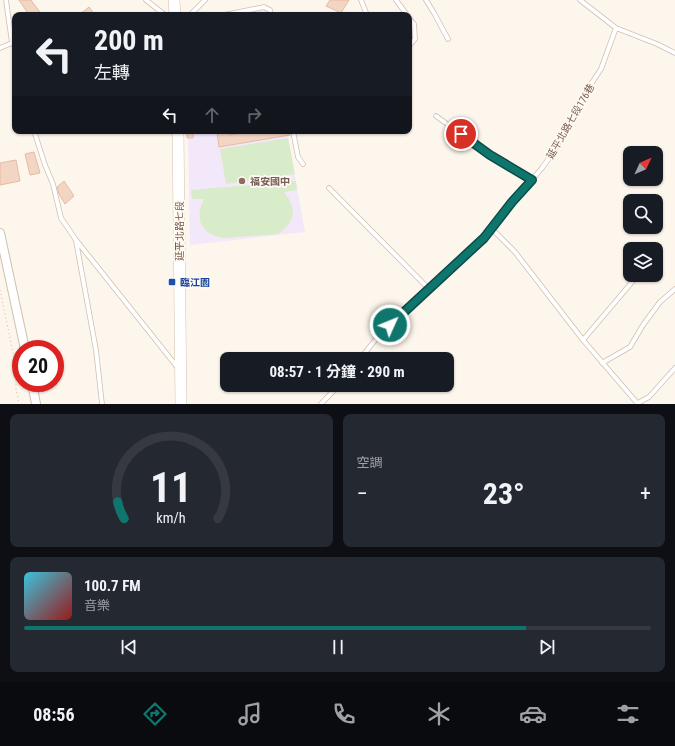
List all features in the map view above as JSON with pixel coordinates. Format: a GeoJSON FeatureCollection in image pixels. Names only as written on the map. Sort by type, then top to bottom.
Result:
{"type":"FeatureCollection","features":[{"type":"Feature","properties":{"kind":"street"},"geometry":{"type":"LineString","coordinates":[[174,0],[175,12]]}},
{"type":"Feature","properties":{"kind":"street","name":"延平北路七段"},"geometry":{"type":"LineString","coordinates":[[178,134],[181,404]]}},
{"type":"Feature","properties":{"kind":"street"},"geometry":{"type":"LineString","coordinates":[[0,233],[23,340]]}},
{"type":"Feature","properties":{"kind":"street"},"geometry":{"type":"LineString","coordinates":[[34,392],[36,404]]}},
{"type":"Feature","properties":{"kind":"lane"},"geometry":{"type":"LineString","coordinates":[[6,0],[12,38]]}},
{"type":"Feature","properties":{"kind":"lane"},"geometry":{"type":"LineString","coordinates":[[146,0],[161,12]]}},
{"type":"Feature","properties":{"kind":"lane"},"geometry":{"type":"LineString","coordinates":[[193,12],[205,0]]}},
{"type":"Feature","properties":{"kind":"lane"},"geometry":{"type":"LineString","coordinates":[[361,0],[366,12]]}},
{"type":"Feature","properties":{"kind":"lane"},"geometry":{"type":"LineString","coordinates":[[396,0],[405,12]]}},
{"type":"Feature","properties":{"kind":"lane"},"geometry":{"type":"LineString","coordinates":[[426,0],[448,39]]}},
{"type":"Feature","properties":{"kind":"lane"},"geometry":{"type":"LineString","coordinates":[[580,0],[616,28],[657,44],[675,53]]}},
{"type":"Feature","properties":{"kind":"lane"},"geometry":{"type":"LineString","coordinates":[[239,12],[264,7],[270,10],[270,12]]}},
{"type":"Feature","properties":{"kind":"lane"},"geometry":{"type":"LineString","coordinates":[[412,22],[414,24],[415,39],[412,42]]}},
{"type":"Feature","properties":{"kind":"lane","name":"延平北路七段176巷"},"geometry":{"type":"LineString","coordinates":[[366,352],[380,334],[428,288],[484,238],[512,202],[532,180],[554,151],[583,96],[601,69],[616,28]]}},
{"type":"Feature","properties":{"kind":"lane"},"geometry":{"type":"LineString","coordinates":[[0,48],[12,44]]}},
{"type":"Feature","properties":{"kind":"lane"},"geometry":{"type":"LineString","coordinates":[[436,116],[490,155],[532,180]]}},
{"type":"Feature","properties":{"kind":"lane"},"geometry":{"type":"LineString","coordinates":[[35,134],[53,184],[61,218],[76,240],[180,370]]}},
{"type":"Feature","properties":{"kind":"lane"},"geometry":{"type":"LineString","coordinates":[[294,134],[298,157],[303,164]]}},
{"type":"Feature","properties":{"kind":"lane"},"geometry":{"type":"LineString","coordinates":[[330,188],[428,288]]}},
{"type":"Feature","properties":{"kind":"lane"},"geometry":{"type":"LineString","coordinates":[[492,229],[515,252],[583,340],[638,404],[649,397],[675,368]]}},
{"type":"Feature","properties":{"kind":"lane"},"geometry":{"type":"LineString","coordinates":[[76,240],[96,350],[102,404]]}},
{"type":"Feature","properties":{"kind":"lane"},"geometry":{"type":"LineString","coordinates":[[583,340],[632,282]]}},
{"type":"Feature","properties":{"kind":"lane"},"geometry":{"type":"LineString","coordinates":[[602,362],[630,348],[643,325],[660,302],[675,289]]}},
{"type":"Feature","properties":{"kind":"lane"},"geometry":{"type":"LineString","coordinates":[[321,404],[332,392]]}},
{"type":"Feature","properties":{"kind":"path"},"geometry":{"type":"LineString","coordinates":[[0,290],[16,366],[16,389],[19,404]]}},
{"type":"Feature","properties":{"kind":"shaded area"},"geometry":{"type":"Polygon","coordinates":[[[266,9],[266,12],[252,12],[266,9]]]}},
{"type":"Feature","properties":{"kind":"shaded area","name":"福安國中"},"geometry":{"type":"Polygon","coordinates":[[[188,134],[288,134],[305,232],[190,245],[188,134]]]}},
{"type":"Feature","properties":{"kind":"green space"},"geometry":{"type":"Polygon","coordinates":[[[288,138],[295,174],[226,184],[220,149],[288,138]]]}},
{"type":"Feature","properties":{"kind":"green space"},"geometry":{"type":"Polygon","coordinates":[[[296,181],[297,190],[284,192],[291,204],[293,214],[288,225],[278,234],[223,238],[215,236],[205,229],[200,219],[201,206],[204,199],[192,199],[191,190],[296,181]]]}},
{"type":"Feature","properties":{"kind":"building"},"geometry":{"type":"Polygon","coordinates":[[[19,0],[31,0],[40,12],[27,12],[19,0]]]}},
{"type":"Feature","properties":{"kind":"building"},"geometry":{"type":"Polygon","coordinates":[[[330,0],[349,0],[342,12],[326,6],[330,0]]]}},
{"type":"Feature","properties":{"kind":"building"},"geometry":{"type":"Polygon","coordinates":[[[89,7],[93,12],[83,12],[89,7]]]}},
{"type":"Feature","properties":{"kind":"building"},"geometry":{"type":"Polygon","coordinates":[[[187,134],[193,134],[193,138],[187,138],[187,134]]]}},
{"type":"Feature","properties":{"kind":"building"},"geometry":{"type":"Polygon","coordinates":[[[217,134],[290,134],[290,135],[219,147],[217,134]]]}},
{"type":"Feature","properties":{"kind":"building"},"geometry":{"type":"Polygon","coordinates":[[[34,152],[40,173],[30,175],[25,154],[34,152]]]}},
{"type":"Feature","properties":{"kind":"building"},"geometry":{"type":"Polygon","coordinates":[[[16,160],[20,181],[0,185],[0,163],[16,160]]]}},
{"type":"Feature","properties":{"kind":"building"},"geometry":{"type":"Polygon","coordinates":[[[64,181],[74,196],[65,204],[57,187],[64,181]]]}},
{"type":"Feature","properties":{"kind":"place","name":"福安國中"},"geometry":{"type":"Point","coordinates":[242,181]}},
{"type":"Feature","properties":{"kind":"place","name":"臨江園"},"geometry":{"type":"Point","coordinates":[172,282]}},
{"type":"Feature","properties":{"kind":"route"},"geometry":{"type":"LineString","coordinates":[[390,325],[428,288],[484,238],[512,202],[532,180],[490,155],[461,134]]}}]}
